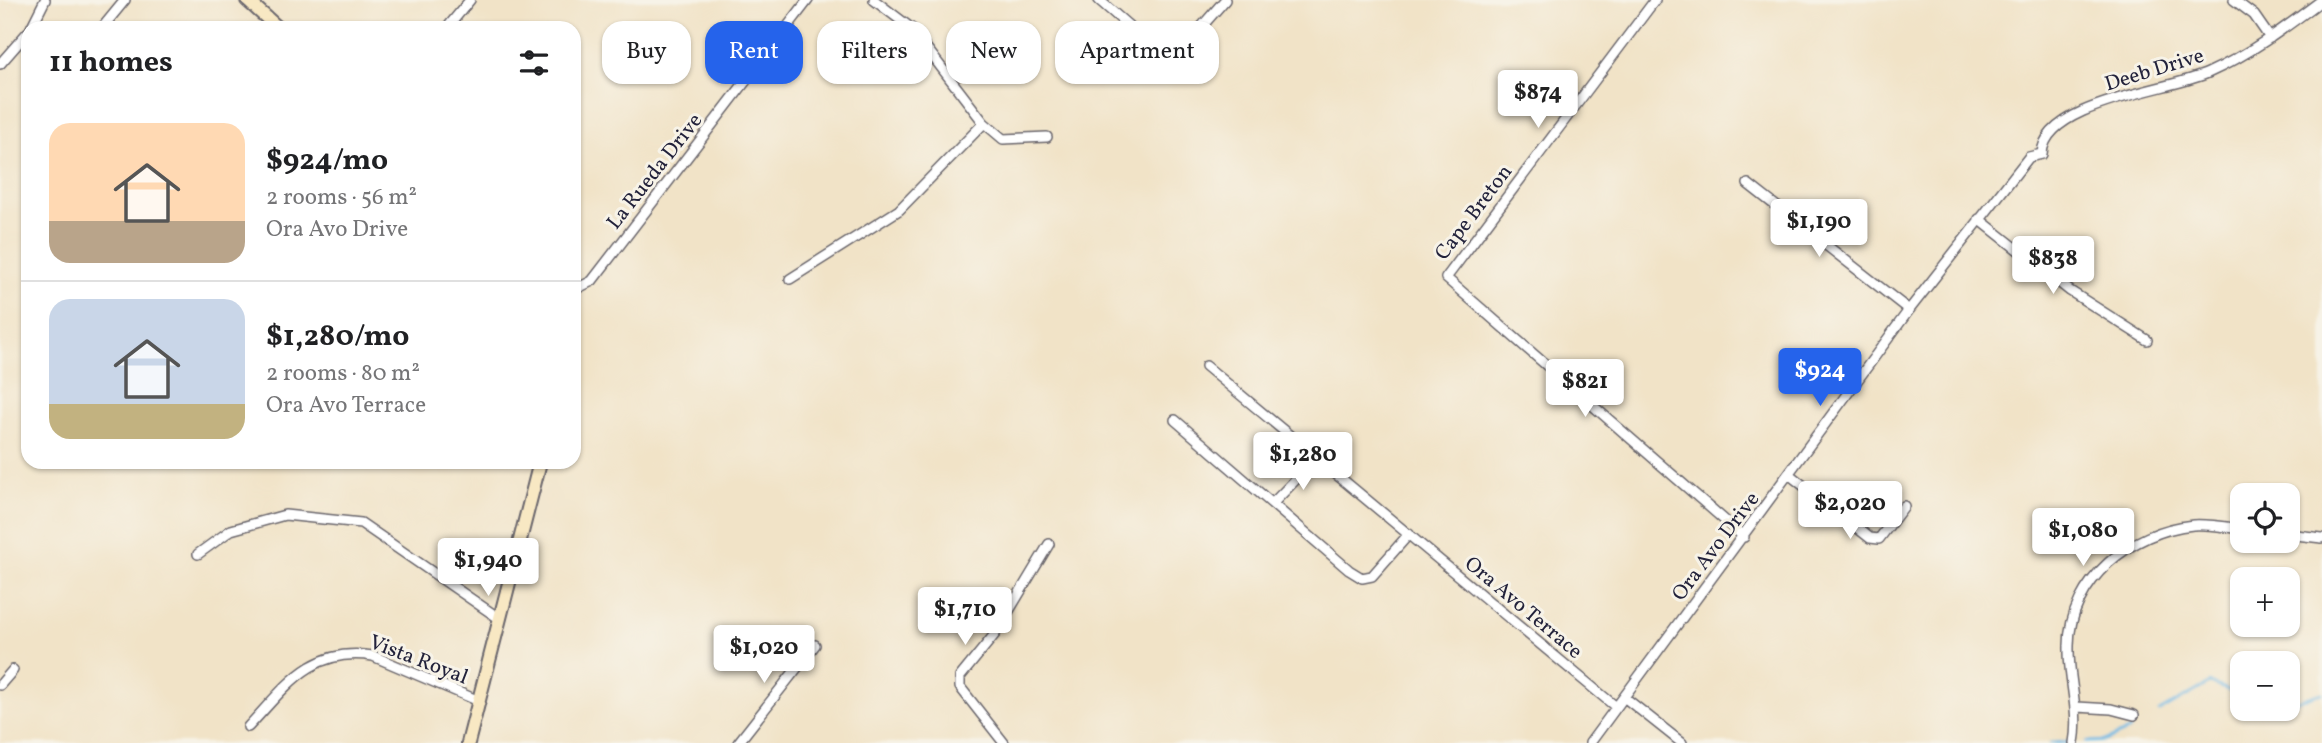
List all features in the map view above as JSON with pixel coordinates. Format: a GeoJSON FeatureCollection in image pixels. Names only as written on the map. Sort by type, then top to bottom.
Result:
{"type":"FeatureCollection","features":[{"type":"Feature","properties":{"kind":"main road"},"geometry":{"type":"LineString","coordinates":[[247,0],[270,21]]}},
{"type":"Feature","properties":{"kind":"main road"},"geometry":{"type":"LineString","coordinates":[[468,743],[538,469]]}},
{"type":"Feature","properties":{"kind":"street"},"geometry":{"type":"LineString","coordinates":[[35,21],[46,0]]}},
{"type":"Feature","properties":{"kind":"street"},"geometry":{"type":"LineString","coordinates":[[108,21],[125,0]]}},
{"type":"Feature","properties":{"kind":"street"},"geometry":{"type":"LineString","coordinates":[[453,21],[470,0]]}},
{"type":"Feature","properties":{"kind":"street","name":"La Rueda Drive"},"geometry":{"type":"LineString","coordinates":[[581,286],[592,281],[808,0]]}},
{"type":"Feature","properties":{"kind":"street"},"geometry":{"type":"LineString","coordinates":[[874,0],[911,28],[983,122],[1003,139],[1047,137]]}},
{"type":"Feature","properties":{"kind":"street"},"geometry":{"type":"LineString","coordinates":[[1099,0],[1162,55],[1176,57],[1224,0]]}},
{"type":"Feature","properties":{"kind":"street","name":"Cape Breton"},"geometry":{"type":"LineString","coordinates":[[1656,0],[1446,278],[1744,537]]}},
{"type":"Feature","properties":{"kind":"street"},"geometry":{"type":"LineString","coordinates":[[2234,0],[2254,15],[2270,38]]}},
{"type":"Feature","properties":{"kind":"street","name":"Deeb Drive"},"geometry":{"type":"LineString","coordinates":[[2042,154],[2051,131],[2078,114],[2128,95],[2183,83],[2209,73],[2270,38],[2322,0]]}},
{"type":"Feature","properties":{"kind":"street"},"geometry":{"type":"LineString","coordinates":[[0,64],[21,40]]}},
{"type":"Feature","properties":{"kind":"street"},"geometry":{"type":"LineString","coordinates":[[790,279],[900,210],[983,122]]}},
{"type":"Feature","properties":{"kind":"street","name":"Ora Avo Drive"},"geometry":{"type":"LineString","coordinates":[[1616,707],[1979,219],[2029,157],[2042,154]]}},
{"type":"Feature","properties":{"kind":"street"},"geometry":{"type":"LineString","coordinates":[[1748,184],[1909,310]]}},
{"type":"Feature","properties":{"kind":"street"},"geometry":{"type":"LineString","coordinates":[[1979,219],[2070,291],[2147,340]]}},
{"type":"Feature","properties":{"kind":"street","name":"Ora Avo Terrace"},"geometry":{"type":"LineString","coordinates":[[1206,366],[1616,707]]}},
{"type":"Feature","properties":{"kind":"street"},"geometry":{"type":"LineString","coordinates":[[1175,420],[1349,570],[1362,578],[1372,576],[1409,534]]}},
{"type":"Feature","properties":{"kind":"street"},"geometry":{"type":"LineString","coordinates":[[1273,503],[1303,472],[1324,464]]}},
{"type":"Feature","properties":{"kind":"street"},"geometry":{"type":"LineString","coordinates":[[1790,475],[1870,538],[1879,539],[1885,534],[1904,506]]}},
{"type":"Feature","properties":{"kind":"street"},"geometry":{"type":"LineString","coordinates":[[198,554],[231,530],[285,515],[360,523],[500,619]]}},
{"type":"Feature","properties":{"kind":"street"},"geometry":{"type":"LineString","coordinates":[[2074,743],[2077,706],[2069,638],[2082,598],[2104,567],[2128,547],[2163,531],[2196,525],[2230,528]]}},
{"type":"Feature","properties":{"kind":"street"},"geometry":{"type":"LineString","coordinates":[[2300,535],[2322,538]]}},
{"type":"Feature","properties":{"kind":"street"},"geometry":{"type":"LineString","coordinates":[[1003,743],[960,687],[960,677],[995,634],[1049,544]]}},
{"type":"Feature","properties":{"kind":"street"},"geometry":{"type":"LineString","coordinates":[[738,743],[815,645]]}},
{"type":"Feature","properties":{"kind":"street","name":"Vista Royal"},"geometry":{"type":"LineString","coordinates":[[248,727],[301,671],[331,655],[355,653],[373,656],[479,701]]}},
{"type":"Feature","properties":{"kind":"street"},"geometry":{"type":"LineString","coordinates":[[0,685],[13,670]]}},
{"type":"Feature","properties":{"kind":"street"},"geometry":{"type":"LineString","coordinates":[[1624,697],[1682,743]]}},
{"type":"Feature","properties":{"kind":"street"},"geometry":{"type":"LineString","coordinates":[[2077,706],[2111,709],[2134,715]]}},
{"type":"Feature","properties":{"kind":"street"},"geometry":{"type":"LineString","coordinates":[[1590,743],[1616,707]]}},
{"type":"Feature","properties":{"kind":"waterway"},"geometry":{"type":"LineString","coordinates":[[2159,712],[2210,683],[2230,690]]}},
{"type":"Feature","properties":{"kind":"waterway"},"geometry":{"type":"LineString","coordinates":[[2300,700],[2322,693]]}},
{"type":"Feature","properties":{"kind":"waterway"},"geometry":{"type":"LineString","coordinates":[[2086,742],[2105,741],[2130,730]]}},
{"type":"Feature","properties":{"kind":"waterway"},"geometry":{"type":"LineString","coordinates":[[2050,743],[2070,742]]}}]}
